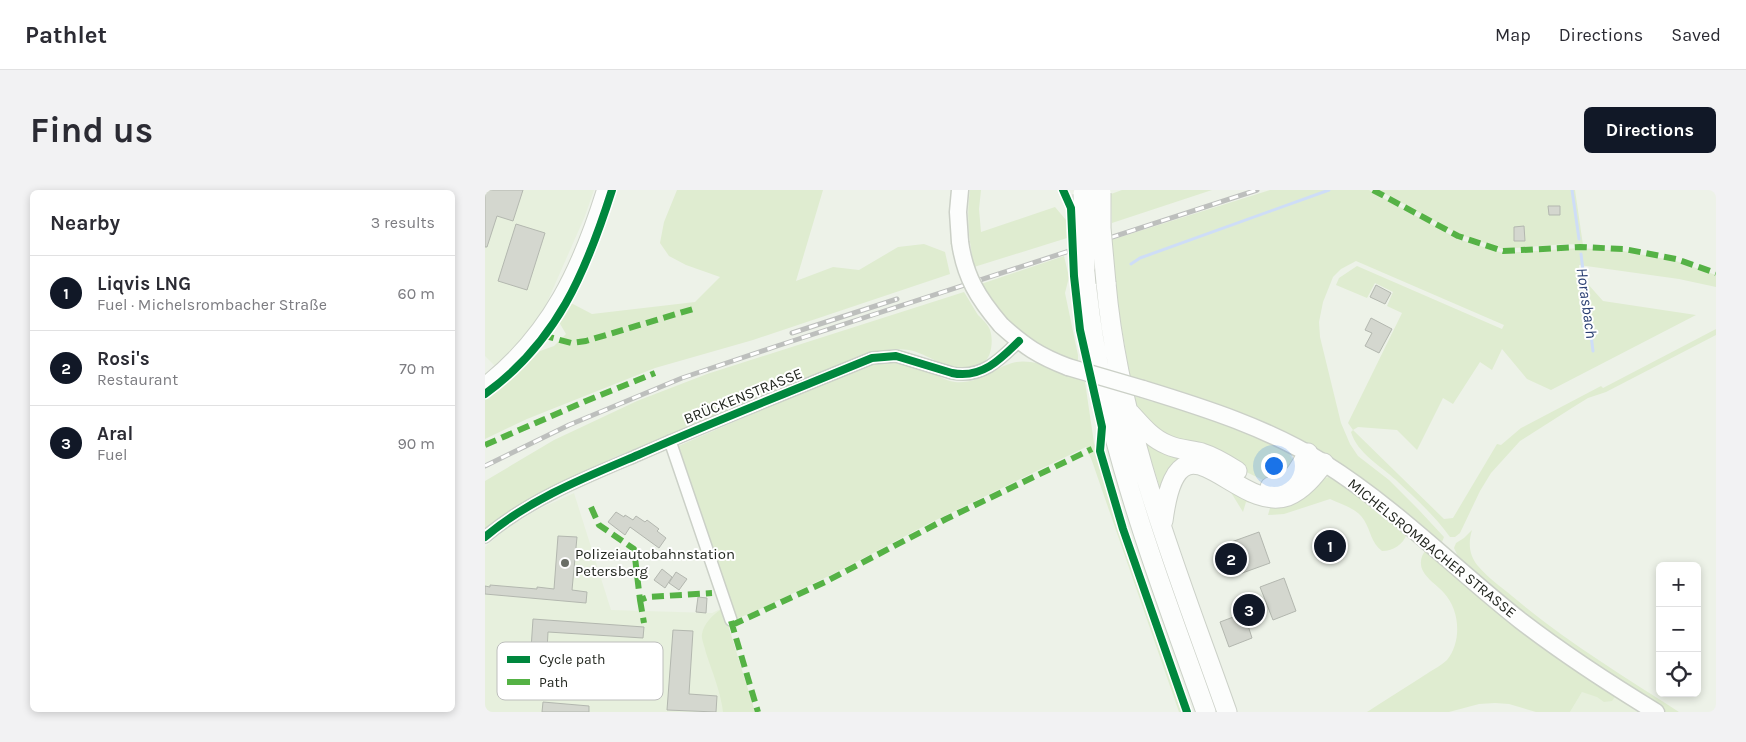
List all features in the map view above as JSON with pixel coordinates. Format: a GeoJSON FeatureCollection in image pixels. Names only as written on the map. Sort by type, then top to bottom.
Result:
{"type":"FeatureCollection","features":[{"type":"Feature","properties":{"kind":"highway"},"geometry":{"type":"LineString","coordinates":[[1092,192],[1085,268],[1098,360],[1117,442],[1150,554],[1206,712]]}},
{"type":"Feature","properties":{"kind":"highway"},"geometry":{"type":"LineString","coordinates":[[1092,192],[1101,228],[1105,283],[1116,356],[1128,411],[1162,525],[1227,712]]}},
{"type":"Feature","properties":{"kind":"highway"},"geometry":{"type":"LineString","coordinates":[[1128,411],[1148,432],[1168,446],[1215,458],[1260,485],[1283,486],[1291,480],[1307,453]]}},
{"type":"Feature","properties":{"kind":"highway"},"geometry":{"type":"LineString","coordinates":[[1162,525],[1166,498],[1173,479],[1179,470],[1187,465],[1200,466],[1259,495],[1275,498],[1287,496],[1301,488],[1324,463]]}},
{"type":"Feature","properties":{"kind":"main road","name":"MICHELSROMBACHER STRASSE"},"geometry":{"type":"LineString","coordinates":[[960,190],[958,212],[960,242],[966,271],[984,306],[1019,342],[1045,358],[1068,367],[1143,389],[1245,423],[1307,453],[1369,494],[1521,621],[1566,654],[1656,712]]}},
{"type":"Feature","properties":{"kind":"street"},"geometry":{"type":"LineString","coordinates":[[485,384],[528,345],[560,299],[587,243],[604,190]]}},
{"type":"Feature","properties":{"kind":"street","name":"BRÜCKENSTRASSE"},"geometry":{"type":"LineString","coordinates":[[485,538],[501,524],[566,486],[872,358],[896,356],[952,373],[969,374],[982,371],[991,366],[1019,342]]}},
{"type":"Feature","properties":{"kind":"street","name":"BRÜCKENSTRASSE"},"geometry":{"type":"LineString","coordinates":[[670,441],[731,620]]}},
{"type":"Feature","properties":{"kind":"shaded area"},"geometry":{"type":"Polygon","coordinates":[[[485,190],[594,190],[585,216],[541,316],[496,367],[485,356],[485,190]]]}},
{"type":"Feature","properties":{"kind":"shaded area"},"geometry":{"type":"Polygon","coordinates":[[[677,190],[823,190],[796,281],[833,267],[859,270],[898,247],[924,244],[945,252],[950,274],[753,340],[655,368],[527,419],[485,439],[485,399],[511,380],[540,351],[554,346],[566,334],[559,322],[571,303],[592,314],[695,302],[720,277],[686,265],[669,256],[660,243],[664,222],[677,190]]]}},
{"type":"Feature","properties":{"kind":"shaded area"},"geometry":{"type":"Polygon","coordinates":[[[970,190],[981,190],[979,209],[981,232],[1055,207],[1066,220],[1067,238],[974,267],[968,210],[970,190]]]}},
{"type":"Feature","properties":{"kind":"shaded area"},"geometry":{"type":"Polygon","coordinates":[[[1122,190],[1212,190],[1112,223],[1111,194],[1122,190]]]}},
{"type":"Feature","properties":{"kind":"shaded area"},"geometry":{"type":"Polygon","coordinates":[[[1270,190],[1369,190],[1458,239],[1503,253],[1580,248],[1623,251],[1676,261],[1716,275],[1716,287],[1679,279],[1579,265],[1579,274],[1603,301],[1696,315],[1551,390],[1527,379],[1502,349],[1492,370],[1480,362],[1453,404],[1443,398],[1417,450],[1397,430],[1358,427],[1353,430],[1348,423],[1402,313],[1387,306],[1393,292],[1375,283],[1367,298],[1336,285],[1339,278],[1357,266],[1502,329],[1504,325],[1356,261],[1341,269],[1333,277],[1323,302],[1319,322],[1320,337],[1341,423],[1350,444],[1358,456],[1389,480],[1444,537],[1442,542],[1436,541],[1392,502],[1363,480],[1206,401],[1130,376],[1112,271],[1111,240],[1270,190]]]}},
{"type":"Feature","properties":{"kind":"shaded area"},"geometry":{"type":"Polygon","coordinates":[[[1378,190],[1575,190],[1583,245],[1566,244],[1503,249],[1458,234],[1378,190]]]}},
{"type":"Feature","properties":{"kind":"shaded area"},"geometry":{"type":"Polygon","coordinates":[[[1064,256],[1069,277],[1065,293],[1078,355],[1078,364],[1047,351],[1024,338],[1013,329],[993,304],[981,284],[1064,256]]]}},
{"type":"Feature","properties":{"kind":"shaded area"},"geometry":{"type":"Polygon","coordinates":[[[964,292],[991,333],[989,356],[978,367],[968,370],[958,369],[909,350],[875,351],[615,457],[565,480],[517,506],[485,529],[485,481],[554,440],[637,401],[707,374],[964,292]]]}},
{"type":"Feature","properties":{"kind":"shaded area"},"geometry":{"type":"Polygon","coordinates":[[[1716,329],[1716,335],[1606,392],[1588,398],[1520,441],[1491,473],[1480,491],[1460,533],[1455,537],[1450,537],[1417,500],[1364,453],[1354,440],[1351,432],[1353,430],[1444,519],[1453,518],[1497,444],[1501,445],[1521,428],[1716,329]]]}},
{"type":"Feature","properties":{"kind":"shaded area"},"geometry":{"type":"Polygon","coordinates":[[[890,360],[928,370],[955,382],[972,381],[1012,363],[1021,361],[1049,367],[1085,382],[1094,443],[1184,712],[1179,712],[1086,447],[930,523],[835,573],[752,613],[735,619],[676,447],[857,369],[890,360]]]}},
{"type":"Feature","properties":{"kind":"shaded area"},"geometry":{"type":"Polygon","coordinates":[[[1134,396],[1153,402],[1155,399],[1189,410],[1289,453],[1292,459],[1292,472],[1267,482],[1238,468],[1157,438],[1136,406],[1134,396]]]}},
{"type":"Feature","properties":{"kind":"shaded area"},"geometry":{"type":"Polygon","coordinates":[[[1145,441],[1164,450],[1189,454],[1207,460],[1255,486],[1268,490],[1280,490],[1291,486],[1308,466],[1312,467],[1312,470],[1304,481],[1294,488],[1274,494],[1258,491],[1208,466],[1193,461],[1180,463],[1170,474],[1163,497],[1145,441]]]}},
{"type":"Feature","properties":{"kind":"shaded area"},"geometry":{"type":"Polygon","coordinates":[[[1329,477],[1346,486],[1407,534],[1403,541],[1390,550],[1382,551],[1371,537],[1366,524],[1358,513],[1330,499],[1284,514],[1268,515],[1270,508],[1246,502],[1243,512],[1227,486],[1248,495],[1329,477]]]}},
{"type":"Feature","properties":{"kind":"shaded area"},"geometry":{"type":"Polygon","coordinates":[[[574,493],[611,610],[712,613],[722,608],[755,712],[485,712],[485,547],[506,529],[537,510],[574,493]]]}},
{"type":"Feature","properties":{"kind":"shaded area"},"geometry":{"type":"Polygon","coordinates":[[[1472,530],[1470,540],[1471,553],[1478,566],[1490,578],[1573,642],[1679,712],[1666,712],[1629,690],[1548,634],[1460,561],[1454,548],[1456,543],[1472,530]]]}},
{"type":"Feature","properties":{"kind":"shaded area"},"geometry":{"type":"Polygon","coordinates":[[[1426,550],[1617,694],[1612,701],[1604,702],[1597,697],[1582,692],[1570,712],[1536,712],[1509,704],[1495,703],[1479,704],[1449,712],[1367,712],[1443,664],[1452,653],[1457,635],[1456,617],[1449,600],[1427,577],[1422,568],[1421,560],[1426,550]]]}},
{"type":"Feature","properties":{"kind":"shaded area"},"geometry":{"type":"Polygon","coordinates":[[[720,610],[724,612],[755,712],[723,712],[702,636],[706,623],[720,610]]]}},
{"type":"Feature","properties":{"kind":"shaded area"},"geometry":{"type":"Polygon","coordinates":[[[1582,692],[1617,694],[1648,712],[1570,712],[1582,692]]]}},
{"type":"Feature","properties":{"kind":"building"},"geometry":{"type":"Polygon","coordinates":[[[485,190],[523,190],[513,221],[497,216],[487,247],[485,247],[485,190]]]}},
{"type":"Feature","properties":{"kind":"building"},"geometry":{"type":"Polygon","coordinates":[[[1548,206],[1560,206],[1560,215],[1549,215],[1548,206]]]}},
{"type":"Feature","properties":{"kind":"building"},"geometry":{"type":"Polygon","coordinates":[[[516,224],[545,233],[527,290],[498,281],[516,224]]]}},
{"type":"Feature","properties":{"kind":"building"},"geometry":{"type":"Polygon","coordinates":[[[1524,226],[1525,241],[1514,241],[1514,227],[1524,226]]]}},
{"type":"Feature","properties":{"kind":"building"},"geometry":{"type":"Polygon","coordinates":[[[1376,285],[1391,293],[1385,304],[1370,297],[1376,285]]]}},
{"type":"Feature","properties":{"kind":"building"},"geometry":{"type":"Polygon","coordinates":[[[1371,318],[1392,329],[1379,353],[1365,346],[1372,333],[1365,330],[1371,318]]]}},
{"type":"Feature","properties":{"kind":"building"},"geometry":{"type":"Polygon","coordinates":[[[616,512],[633,520],[636,516],[645,522],[647,520],[659,529],[657,531],[666,538],[659,548],[630,527],[625,535],[608,522],[616,512]]]}},
{"type":"Feature","properties":{"kind":"building"},"geometry":{"type":"Polygon","coordinates":[[[1259,532],[1270,563],[1234,576],[1223,545],[1259,532]]]}},
{"type":"Feature","properties":{"kind":"building","name":"Polizeiautobahnstation Petersberg"},"geometry":{"type":"Polygon","coordinates":[[[558,536],[577,537],[572,590],[587,592],[586,603],[485,594],[485,586],[490,587],[490,585],[554,589],[558,536]]]}},
{"type":"Feature","properties":{"kind":"building"},"geometry":{"type":"Polygon","coordinates":[[[662,569],[672,577],[665,588],[654,580],[662,569]]]}},
{"type":"Feature","properties":{"kind":"building"},"geometry":{"type":"Polygon","coordinates":[[[676,572],[687,579],[679,590],[669,583],[676,572]]]}},
{"type":"Feature","properties":{"kind":"building"},"geometry":{"type":"Polygon","coordinates":[[[1284,578],[1296,611],[1273,620],[1260,587],[1284,578]]]}},
{"type":"Feature","properties":{"kind":"building"},"geometry":{"type":"Polygon","coordinates":[[[698,597],[707,598],[706,613],[696,612],[698,597]]]}},
{"type":"Feature","properties":{"kind":"building"},"geometry":{"type":"Polygon","coordinates":[[[1244,613],[1252,638],[1229,647],[1220,622],[1244,613]]]}},
{"type":"Feature","properties":{"kind":"building"},"geometry":{"type":"Polygon","coordinates":[[[533,619],[644,627],[643,638],[548,632],[547,642],[531,642],[533,619]]]}},
{"type":"Feature","properties":{"kind":"building"},"geometry":{"type":"Polygon","coordinates":[[[673,630],[693,631],[689,694],[717,696],[716,712],[667,710],[673,630]]]}},
{"type":"Feature","properties":{"kind":"building"},"geometry":{"type":"Polygon","coordinates":[[[543,702],[589,706],[589,712],[542,712],[543,702]]]}},
{"type":"Feature","properties":{"kind":"waterway"},"geometry":{"type":"LineString","coordinates":[[1131,264],[1140,258],[1329,190]]}},
{"type":"Feature","properties":{"kind":"waterway","name":"Horasbach"},"geometry":{"type":"LineString","coordinates":[[1572,190],[1579,239]]}},
{"type":"Feature","properties":{"kind":"waterway","name":"Horasbach"},"geometry":{"type":"LineString","coordinates":[[1581,254],[1593,351]]}},
{"type":"Feature","properties":{"kind":"railway"},"geometry":{"type":"LineString","coordinates":[[485,466],[569,425],[682,378],[1257,190]]}},
{"type":"Feature","properties":{"kind":"railway"},"geometry":{"type":"LineString","coordinates":[[792,333],[897,299]]}},
{"type":"Feature","properties":{"kind":"marked path"},"geometry":{"type":"LineString","coordinates":[[1373,190],[1458,236],[1503,251],[1580,247],[1624,249],[1676,259],[1716,273]]}},
{"type":"Feature","properties":{"kind":"marked path"},"geometry":{"type":"LineString","coordinates":[[542,335],[571,343],[586,341],[693,309]]}},
{"type":"Feature","properties":{"kind":"marked path"},"geometry":{"type":"LineString","coordinates":[[485,445],[655,373]]}},
{"type":"Feature","properties":{"kind":"marked path"},"geometry":{"type":"LineString","coordinates":[[732,625],[825,582],[946,519],[1092,449]]}},
{"type":"Feature","properties":{"kind":"marked path"},"geometry":{"type":"LineString","coordinates":[[591,507],[599,525],[634,549],[640,600],[648,597],[712,593]]}},
{"type":"Feature","properties":{"kind":"marked path"},"geometry":{"type":"LineString","coordinates":[[640,600],[644,623]]}},
{"type":"Feature","properties":{"kind":"marked path"},"geometry":{"type":"LineString","coordinates":[[731,621],[758,712]]}},
{"type":"Feature","properties":{"kind":"cycle path"},"geometry":{"type":"LineString","coordinates":[[485,394],[510,374],[532,352],[566,303],[591,249],[612,190]]}},
{"type":"Feature","properties":{"kind":"cycle path"},"geometry":{"type":"LineString","coordinates":[[1063,190],[1071,208],[1074,276],[1080,330],[1102,427],[1100,451],[1123,529],[1187,712]]}},
{"type":"Feature","properties":{"kind":"cycle path"},"geometry":{"type":"LineString","coordinates":[[485,537],[520,512],[558,490],[696,430],[872,358],[896,356],[952,373],[972,373],[981,371],[997,361],[1019,341]]}},
{"type":"Feature","properties":{"kind":"place","name":"Liqvis LNG"},"geometry":{"type":"Point","coordinates":[1330,546]}},
{"type":"Feature","properties":{"kind":"place","name":"Rosi's"},"geometry":{"type":"Point","coordinates":[1231,559]}},
{"type":"Feature","properties":{"kind":"place","name":"Polizeiautobahnstation Petersberg"},"geometry":{"type":"Point","coordinates":[565,563]}},
{"type":"Feature","properties":{"kind":"place","name":"Aral"},"geometry":{"type":"Point","coordinates":[1249,610]}}]}
